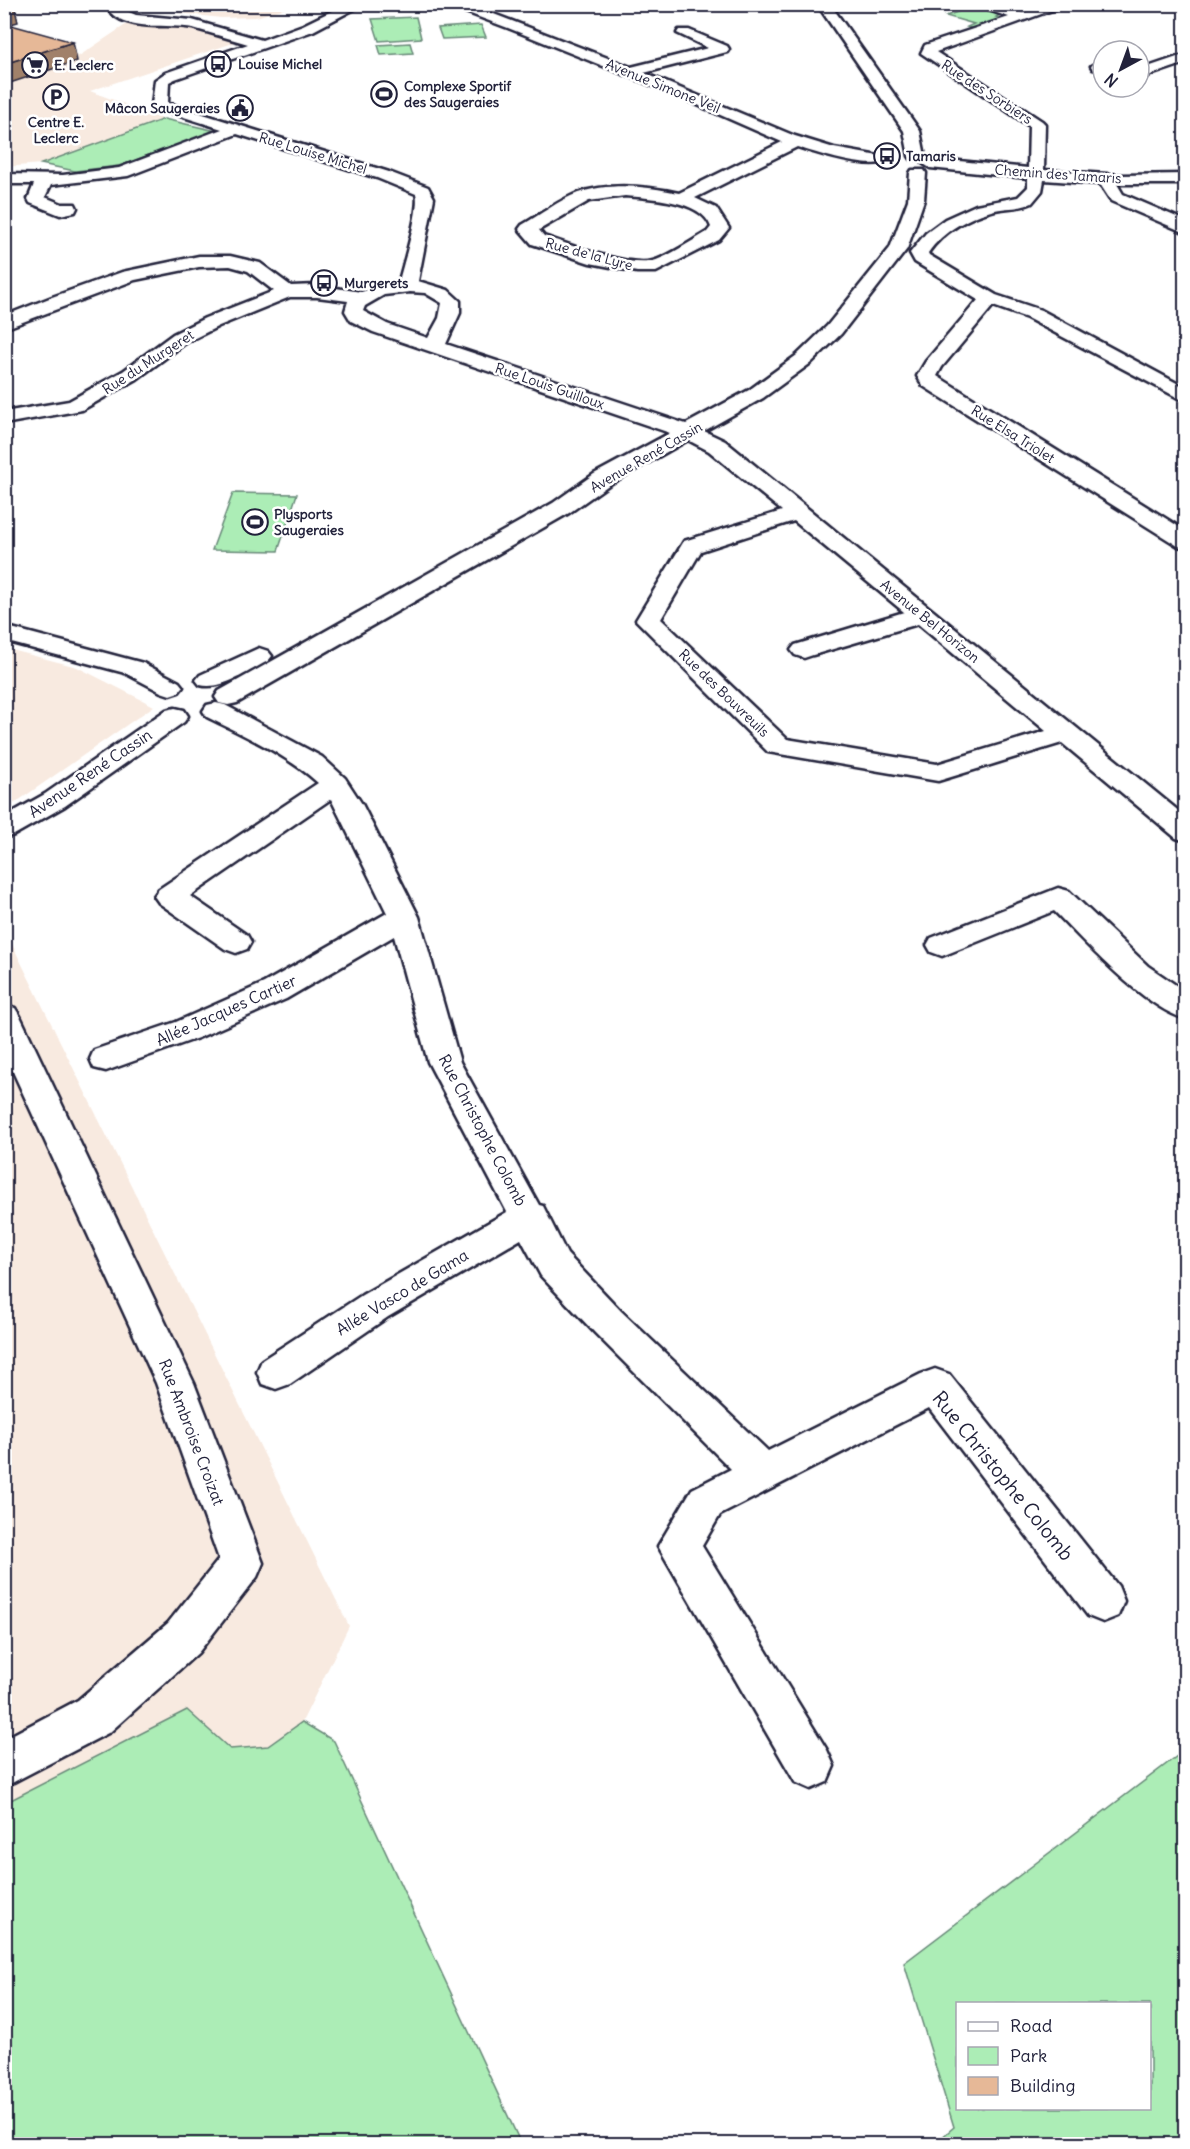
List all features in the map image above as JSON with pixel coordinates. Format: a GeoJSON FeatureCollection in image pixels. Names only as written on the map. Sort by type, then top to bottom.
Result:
{"type":"FeatureCollection","features":[{"type":"Feature","properties":{"kind":"street","name":"Rue Louise Michel"},"geometry":{"type":"LineString","coordinates":[[358,4],[309,28],[162,80],[160,105],[404,182],[422,191],[426,198],[425,208],[406,287]]}},
{"type":"Feature","properties":{"kind":"street","name":"Avenue Simone Veil"},"geometry":{"type":"LineString","coordinates":[[450,4],[475,11],[704,102],[794,142],[844,157],[907,164]]}},
{"type":"Feature","properties":{"kind":"street","name":"Avenue René Cassin"},"geometry":{"type":"LineString","coordinates":[[823,4],[912,131],[915,139],[894,214],[874,248],[830,302]]}},
{"type":"Feature","properties":{"kind":"street"},"geometry":{"type":"LineString","coordinates":[[976,4],[1023,17]]}},
{"type":"Feature","properties":{"kind":"street","name":"Rue des Sorbiers"},"geometry":{"type":"LineString","coordinates":[[1036,173],[1037,124],[928,53],[930,48],[941,44],[1063,4]]}},
{"type":"Feature","properties":{"kind":"street"},"geometry":{"type":"LineString","coordinates":[[117,12],[133,19],[192,24],[262,44]]}},
{"type":"Feature","properties":{"kind":"street"},"geometry":{"type":"LineString","coordinates":[[629,72],[722,49],[684,33]]}},
{"type":"Feature","properties":{"kind":"street"},"geometry":{"type":"LineString","coordinates":[[1151,72],[1185,58]]}},
{"type":"Feature","properties":{"kind":"street"},"geometry":{"type":"LineString","coordinates":[[661,64],[688,74]]}},
{"type":"Feature","properties":{"kind":"street"},"geometry":{"type":"LineString","coordinates":[[1151,83],[1160,87]]}},
{"type":"Feature","properties":{"kind":"street"},"geometry":{"type":"LineString","coordinates":[[4,179],[44,181],[122,173],[237,129]]}},
{"type":"Feature","properties":{"kind":"street"},"geometry":{"type":"LineString","coordinates":[[681,199],[794,142]]}},
{"type":"Feature","properties":{"kind":"street","name":"Avenue René Cassin"},"geometry":{"type":"LineString","coordinates":[[218,696],[281,644],[677,429],[756,394],[785,374],[834,330],[898,249],[916,200],[907,164]]}},
{"type":"Feature","properties":{"kind":"street","name":"Chemin des Tamaris"},"geometry":{"type":"LineString","coordinates":[[907,164],[1155,181],[1185,179]]}},
{"type":"Feature","properties":{"kind":"street"},"geometry":{"type":"LineString","coordinates":[[1036,173],[1036,187],[1032,196],[1024,201],[992,206],[965,217],[936,233],[919,253],[921,258],[989,300],[1034,314],[1185,396]]}},
{"type":"Feature","properties":{"kind":"street"},"geometry":{"type":"LineString","coordinates":[[1105,178],[1117,197],[1185,228]]}},
{"type":"Feature","properties":{"kind":"street"},"geometry":{"type":"LineString","coordinates":[[44,181],[36,199],[60,210],[69,208]]}},
{"type":"Feature","properties":{"kind":"street","name":"Rue de la Lyre"},"geometry":{"type":"LineString","coordinates":[[625,191],[656,193],[681,199],[712,212],[720,228],[713,236],[656,267],[637,267],[596,259],[538,240],[528,229],[583,197],[600,193],[625,191]]}},
{"type":"Feature","properties":{"kind":"street"},"geometry":{"type":"LineString","coordinates":[[4,323],[106,282],[209,261],[254,267],[287,292]]}},
{"type":"Feature","properties":{"kind":"street"},"geometry":{"type":"LineString","coordinates":[[362,298],[382,290],[406,287],[422,288],[445,295],[451,301],[452,308],[435,346]]}},
{"type":"Feature","properties":{"kind":"street","name":"Rue du Murgeret"},"geometry":{"type":"LineString","coordinates":[[4,418],[75,406],[130,375],[180,338],[233,313],[287,292],[316,291],[362,298]]}},
{"type":"Feature","properties":{"kind":"street","name":"Rue Louis Guilloux"},"geometry":{"type":"LineString","coordinates":[[362,298],[356,304],[354,311],[358,317],[380,328],[677,429]]}},
{"type":"Feature","properties":{"kind":"street","name":"Rue Elsa Triolet"},"geometry":{"type":"LineString","coordinates":[[989,300],[933,365],[927,376],[930,382],[1185,541]]}},
{"type":"Feature","properties":{"kind":"street","name":"Avenue René Cassin"},"geometry":{"type":"LineString","coordinates":[[218,696],[446,575],[561,508],[749,377],[786,348],[816,319]]}},
{"type":"Feature","properties":{"kind":"street"},"geometry":{"type":"LineString","coordinates":[[380,328],[412,328],[446,321]]}},
{"type":"Feature","properties":{"kind":"street","name":"Avenue Bel Horizon"},"geometry":{"type":"LineString","coordinates":[[677,429],[717,446],[1185,832]]}},
{"type":"Feature","properties":{"kind":"street","name":"Rue des Bouvreuils"},"geometry":{"type":"LineString","coordinates":[[797,513],[692,546],[648,620],[778,746],[938,773],[1067,734]]}},
{"type":"Feature","properties":{"kind":"street"},"geometry":{"type":"LineString","coordinates":[[804,650],[921,615]]}},
{"type":"Feature","properties":{"kind":"street"},"geometry":{"type":"LineString","coordinates":[[4,633],[134,668],[170,687]]}},
{"type":"Feature","properties":{"kind":"street"},"geometry":{"type":"LineString","coordinates":[[189,680],[218,696],[203,716],[189,718],[176,716],[166,711],[162,704],[163,696],[170,687],[189,680]]}},
{"type":"Feature","properties":{"kind":"street","name":"Rue Christophe Colomb"},"geometry":{"type":"LineString","coordinates":[[218,696],[312,763],[335,784],[348,804],[404,917],[444,1062],[530,1216],[554,1264],[608,1322],[763,1473]]}},
{"type":"Feature","properties":{"kind":"street","name":"Avenue René Cassin"},"geometry":{"type":"LineString","coordinates":[[4,829],[55,800],[176,716]]}},
{"type":"Feature","properties":{"kind":"street"},"geometry":{"type":"LineString","coordinates":[[236,942],[169,896],[335,784]]}},
{"type":"Feature","properties":{"kind":"street"},"geometry":{"type":"LineString","coordinates":[[942,945],[1058,898],[1137,974],[1185,1008]]}},
{"type":"Feature","properties":{"kind":"street","name":"Allée Jacques Cartier"},"geometry":{"type":"LineString","coordinates":[[106,1059],[187,1030],[274,991],[404,917]]}},
{"type":"Feature","properties":{"kind":"street","name":"Rue Ambroise Croizat"},"geometry":{"type":"LineString","coordinates":[[4,1016],[175,1383],[242,1563],[183,1638],[94,1716],[4,1764]]}},
{"type":"Feature","properties":{"kind":"street","name":"Allée Vasco de Gama"},"geometry":{"type":"LineString","coordinates":[[276,1372],[375,1306],[530,1216]]}},
{"type":"Feature","properties":{"kind":"street","name":"Rue Christophe Colomb"},"geometry":{"type":"LineString","coordinates":[[811,1766],[679,1546],[706,1502],[935,1386],[1103,1601]]}},
{"type":"Feature","properties":{"kind":"shaded area"},"geometry":{"type":"Polygon","coordinates":[[[127,5],[296,5],[256,17],[221,18],[179,13],[174,9],[127,5]]]}},
{"type":"Feature","properties":{"kind":"shaded area","name":"Centre E. Leclerc"},"geometry":{"type":"Polygon","coordinates":[[[130,22],[181,27],[236,42],[90,91],[164,119],[41,164],[5,167],[5,34],[79,56],[130,22]]]}},
{"type":"Feature","properties":{"kind":"shaded area"},"geometry":{"type":"Polygon","coordinates":[[[4,648],[77,667],[154,706],[5,810],[4,648]]]}},
{"type":"Feature","properties":{"kind":"shaded area"},"geometry":{"type":"Polygon","coordinates":[[[4,928],[349,1626],[302,1722],[268,1746],[230,1749],[187,1710],[5,1803],[4,928]]]}},
{"type":"Feature","properties":{"kind":"green space"},"geometry":{"type":"Polygon","coordinates":[[[967,5],[1002,14],[996,17],[1003,19],[974,29],[967,27],[974,24],[946,16],[966,9],[961,7],[967,5]]]}},
{"type":"Feature","properties":{"kind":"green space"},"geometry":{"type":"Polygon","coordinates":[[[416,17],[421,38],[379,41],[372,19],[416,17]]]}},
{"type":"Feature","properties":{"kind":"green space"},"geometry":{"type":"Polygon","coordinates":[[[481,25],[486,37],[442,39],[438,28],[481,25]]]}},
{"type":"Feature","properties":{"kind":"green space"},"geometry":{"type":"Polygon","coordinates":[[[410,43],[413,53],[381,55],[378,45],[410,43]]]}},
{"type":"Feature","properties":{"kind":"green space"},"geometry":{"type":"Polygon","coordinates":[[[164,119],[216,131],[119,166],[75,171],[41,164],[164,119]]]}},
{"type":"Feature","properties":{"kind":"green space","name":"Plysports Saugeraies"},"geometry":{"type":"Polygon","coordinates":[[[233,493],[297,494],[278,551],[212,550],[233,493]]]}},
{"type":"Feature","properties":{"kind":"green space"},"geometry":{"type":"Polygon","coordinates":[[[187,1710],[230,1749],[268,1746],[302,1722],[334,1741],[521,2144],[5,2144],[5,1803],[187,1710]]]}},
{"type":"Feature","properties":{"kind":"green space"},"geometry":{"type":"Polygon","coordinates":[[[1185,1750],[1185,2144],[934,2144],[954,2127],[904,1963],[1185,1750]]]}},
{"type":"Feature","properties":{"kind":"building"},"geometry":{"type":"Polygon","coordinates":[[[4,23],[73,42],[4,64],[4,23]]]}},
{"type":"Feature","properties":{"kind":"place","name":"Louise Michel"},"geometry":{"type":"Point","coordinates":[218,64]}},
{"type":"Feature","properties":{"kind":"place","name":"E. Leclerc"},"geometry":{"type":"Point","coordinates":[35,65]}},
{"type":"Feature","properties":{"kind":"place","name":"Complexe Sportif des Saugeraies"},"geometry":{"type":"Point","coordinates":[384,94]}},
{"type":"Feature","properties":{"kind":"place","name":"Centre E. Leclerc"},"geometry":{"type":"Point","coordinates":[56,97]}},
{"type":"Feature","properties":{"kind":"place","name":"Mâcon Saugeraies"},"geometry":{"type":"Point","coordinates":[240,108]}},
{"type":"Feature","properties":{"kind":"place","name":"Tamaris"},"geometry":{"type":"Point","coordinates":[887,156]}},
{"type":"Feature","properties":{"kind":"place","name":"Murgerets"},"geometry":{"type":"Point","coordinates":[324,283]}},
{"type":"Feature","properties":{"kind":"place","name":"Plysports Saugeraies"},"geometry":{"type":"Point","coordinates":[255,522]}}]}
